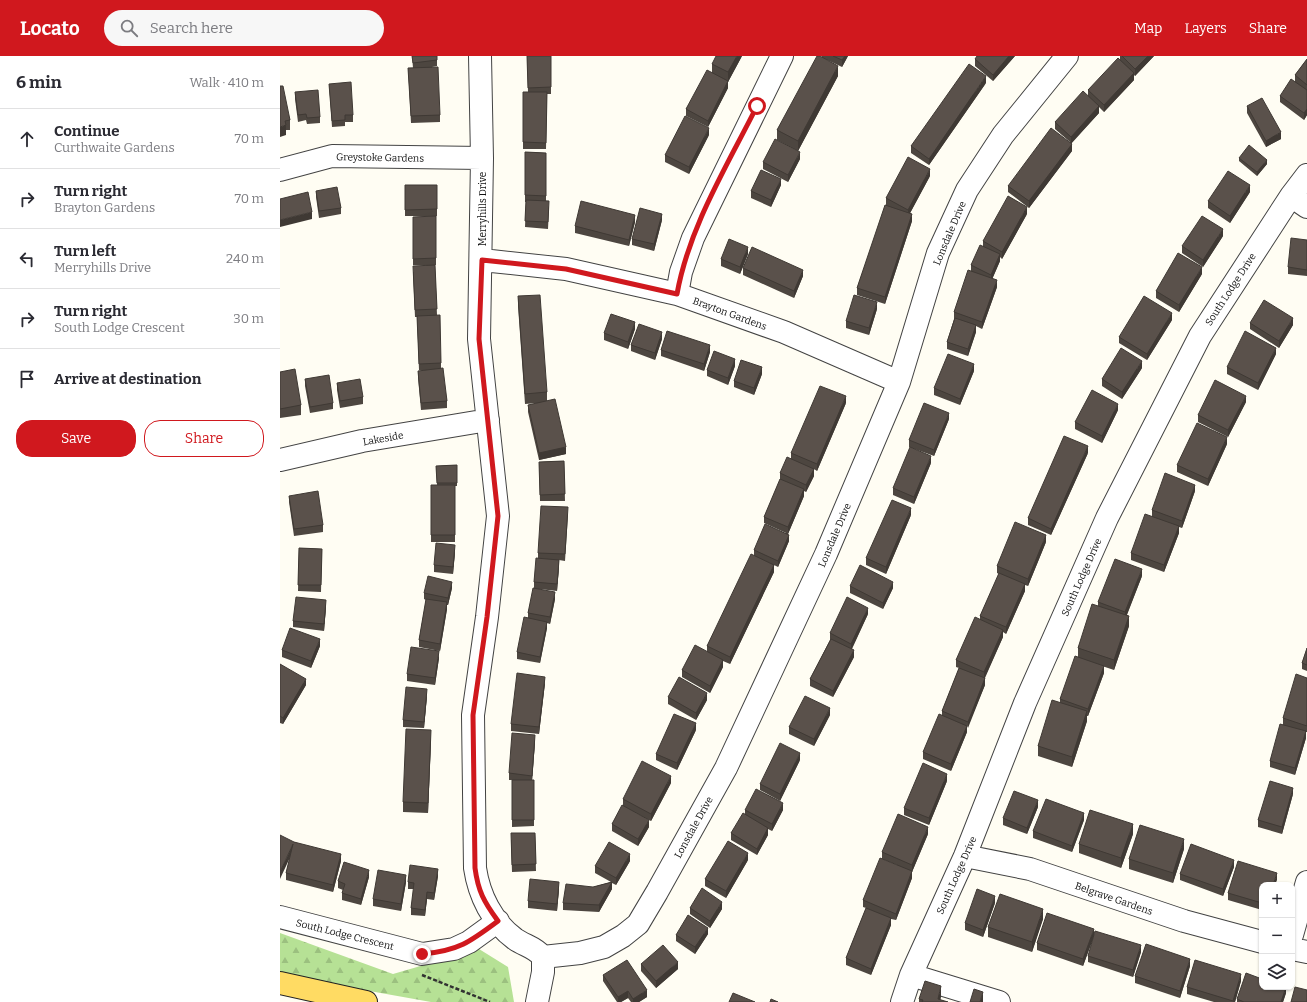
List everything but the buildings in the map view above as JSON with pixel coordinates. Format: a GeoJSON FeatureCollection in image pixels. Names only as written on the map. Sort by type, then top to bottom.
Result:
{"type":"FeatureCollection","features":[{"type":"Feature","properties":{"kind":"main road"},"geometry":{"type":"LineString","coordinates":[[280,983],[366,1002]]}},
{"type":"Feature","properties":{"kind":"street","name":"Merryhills Drive"},"geometry":{"type":"LineString","coordinates":[[480,56],[482,260],[479,339],[498,516],[487,617],[473,715],[475,868],[478,886],[484,902],[498,921],[516,939],[534,947],[544,957]]}},
{"type":"Feature","properties":{"kind":"street"},"geometry":{"type":"LineString","coordinates":[[677,294],[681,272],[692,238],[782,56]]}},
{"type":"Feature","properties":{"kind":"street","name":"Lonsdale Drive"},"geometry":{"type":"LineString","coordinates":[[544,957],[580,953],[604,947],[623,936],[638,924],[726,768],[826,554],[899,382],[938,253],[967,190],[1003,135],[1067,56]]}},
{"type":"Feature","properties":{"kind":"street","name":"Greystoke Gardens"},"geometry":{"type":"LineString","coordinates":[[280,170],[332,156],[482,158]]}},
{"type":"Feature","properties":{"kind":"street","name":"South Lodge Drive"},"geometry":{"type":"LineString","coordinates":[[902,1002],[911,975],[965,856],[1025,703],[1107,518],[1200,336],[1299,202],[1307,175]]}},
{"type":"Feature","properties":{"kind":"street","name":"Brayton Gardens"},"geometry":{"type":"LineString","coordinates":[[482,260],[566,269],[677,294],[784,332],[899,382]]}},
{"type":"Feature","properties":{"kind":"street","name":"Lakeside"},"geometry":{"type":"LineString","coordinates":[[280,460],[362,441],[488,420]]}},
{"type":"Feature","properties":{"kind":"street","name":"Belgrave Gardens"},"geometry":{"type":"LineString","coordinates":[[965,856],[1030,869],[1177,919],[1259,941]]}},
{"type":"Feature","properties":{"kind":"street"},"geometry":{"type":"LineString","coordinates":[[1295,924],[1307,882]]}},
{"type":"Feature","properties":{"kind":"street","name":"South Lodge Crescent"},"geometry":{"type":"LineString","coordinates":[[280,917],[422,954],[454,949],[469,942],[498,921]]}},
{"type":"Feature","properties":{"kind":"street"},"geometry":{"type":"LineString","coordinates":[[1295,950],[1307,952]]}},
{"type":"Feature","properties":{"kind":"street"},"geometry":{"type":"LineString","coordinates":[[537,1002],[543,972],[544,957]]}},
{"type":"Feature","properties":{"kind":"street"},"geometry":{"type":"LineString","coordinates":[[911,975],[999,1002]]}},
{"type":"Feature","properties":{"kind":"green space"},"geometry":{"type":"Polygon","coordinates":[[[280,933],[393,974],[479,949],[508,967],[514,1002],[431,1002],[280,975],[280,933]]]}},
{"type":"Feature","properties":{"kind":"route"},"geometry":{"type":"LineString","coordinates":[[422,954],[454,949],[469,942],[498,921],[484,902],[478,886],[475,868],[473,715],[487,617],[498,516],[479,339],[482,260],[566,269],[677,294],[681,272],[692,238],[757,106]]}}]}
